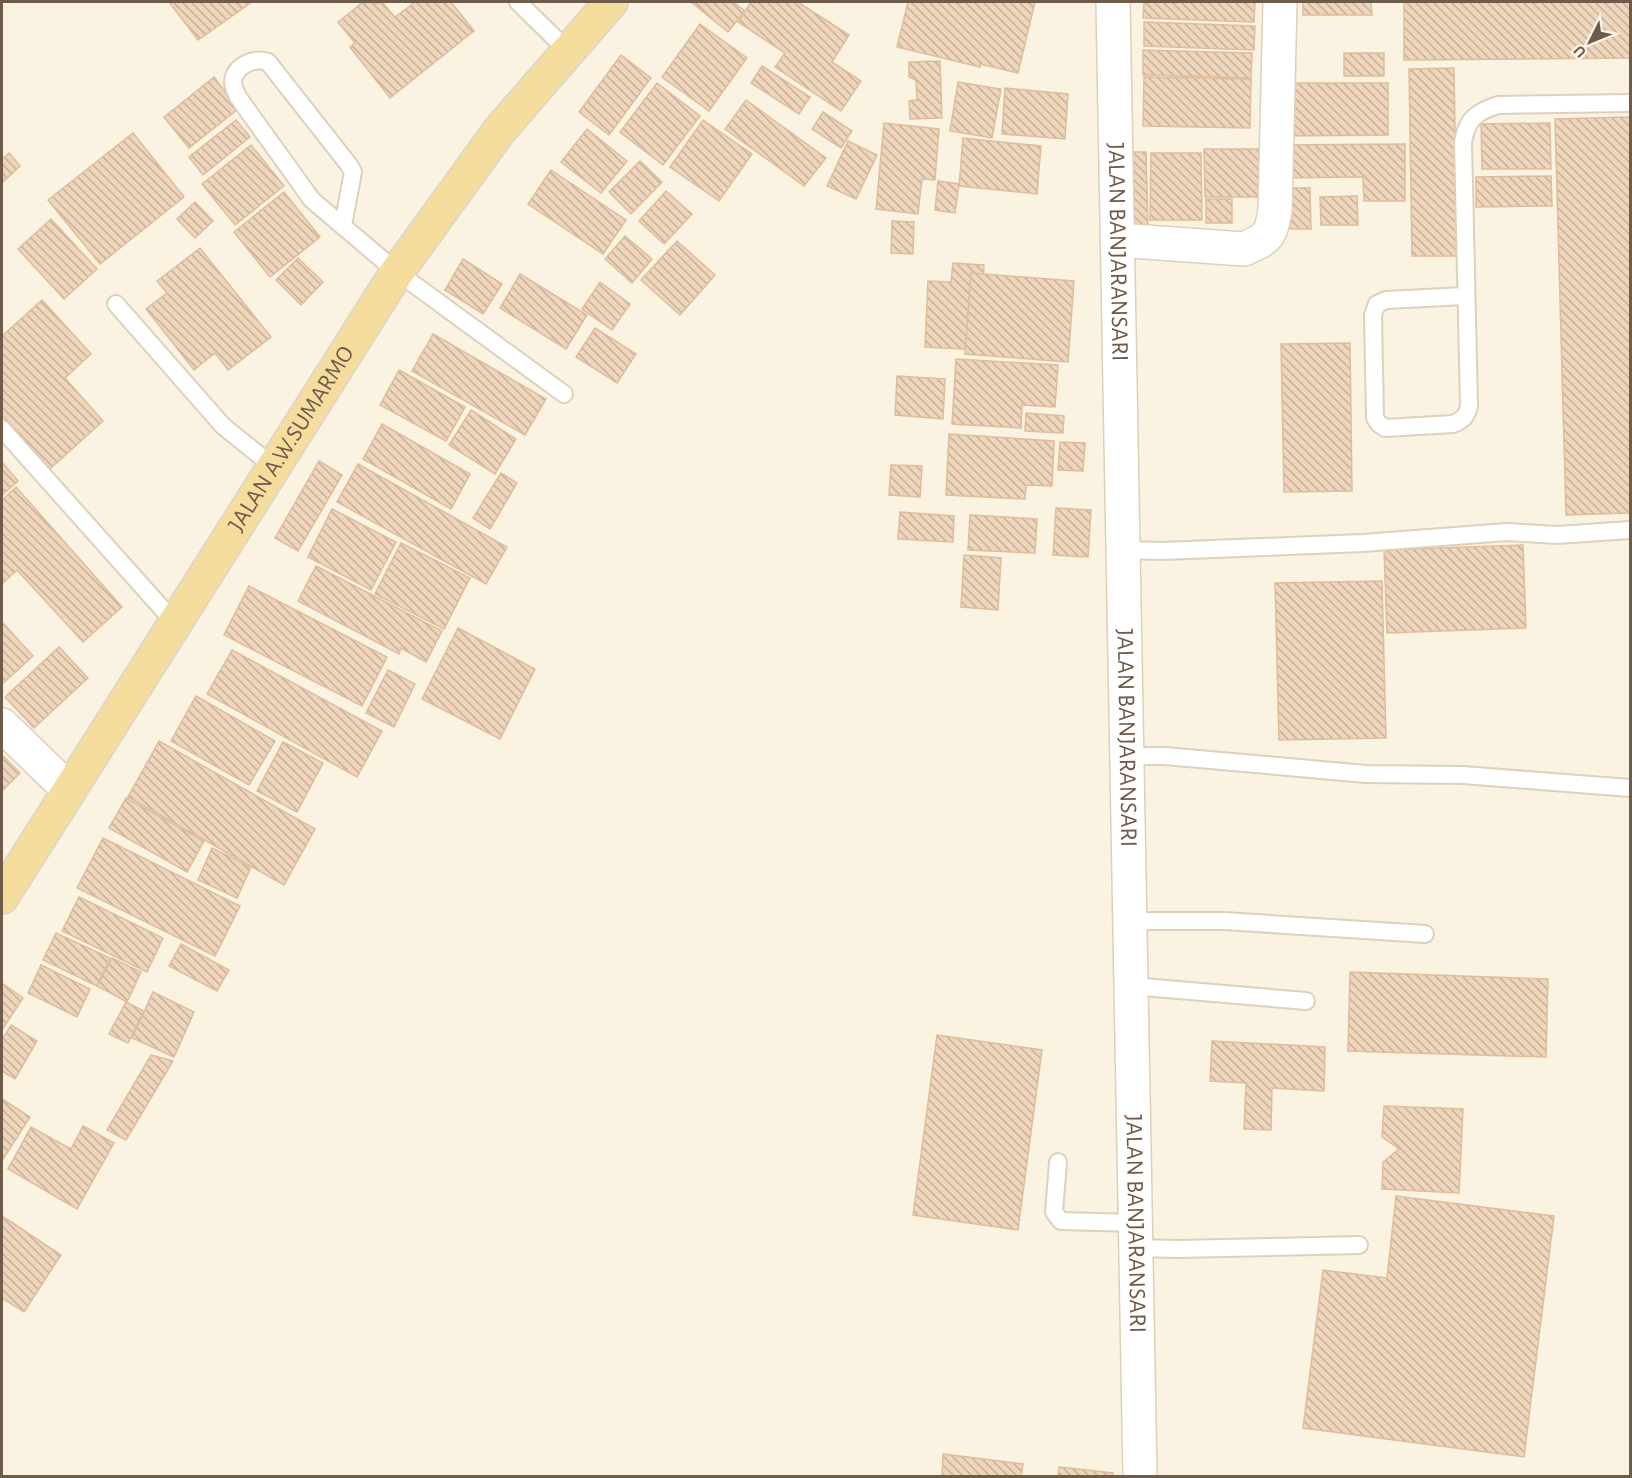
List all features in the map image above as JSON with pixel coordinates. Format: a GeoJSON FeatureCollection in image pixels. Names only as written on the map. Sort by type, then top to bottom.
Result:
{"type":"FeatureCollection","features":[{"type":"Feature","properties":{"kind":"main road","name":"JALAN A.W.SUMARMO"},"geometry":{"type":"LineString","coordinates":[[2,897],[397,272],[499,131],[610,2]]}},
{"type":"Feature","properties":{"kind":"street","name":"JALAN BANJARANSARI"},"geometry":{"type":"LineString","coordinates":[[1113,2],[1140,1476]]}},
{"type":"Feature","properties":{"kind":"street"},"geometry":{"type":"LineString","coordinates":[[1117,240],[1244,249],[1261,241],[1271,232],[1275,211],[1280,2]]}},
{"type":"Feature","properties":{"kind":"street"},"geometry":{"type":"LineString","coordinates":[[2,725],[69,790]]}},
{"type":"Feature","properties":{"kind":"lane"},"geometry":{"type":"LineString","coordinates":[[518,2],[568,51]]}},
{"type":"Feature","properties":{"kind":"lane"},"geometry":{"type":"LineString","coordinates":[[343,225],[353,172],[349,165],[268,62],[253,61],[242,66],[232,84],[238,97],[312,200],[397,272],[564,394]]}},
{"type":"Feature","properties":{"kind":"lane"},"geometry":{"type":"LineString","coordinates":[[1465,296],[1386,300],[1377,304],[1373,315],[1375,418],[1379,424],[1386,428],[1453,424],[1467,414],[1469,406],[1463,142],[1465,128],[1485,109],[1498,105],[1630,103]]}},
{"type":"Feature","properties":{"kind":"lane"},"geometry":{"type":"LineString","coordinates":[[116,304],[224,426],[274,467]]}},
{"type":"Feature","properties":{"kind":"lane"},"geometry":{"type":"LineString","coordinates":[[2,429],[175,623]]}},
{"type":"Feature","properties":{"kind":"lane"},"geometry":{"type":"LineString","coordinates":[[1123,550],[1162,551],[1363,543],[1507,532],[1557,535],[1630,530]]}},
{"type":"Feature","properties":{"kind":"lane"},"geometry":{"type":"LineString","coordinates":[[1127,756],[1165,756],[1366,774],[1463,775],[1630,788]]}},
{"type":"Feature","properties":{"kind":"lane"},"geometry":{"type":"LineString","coordinates":[[1130,921],[1224,921],[1425,934]]}},
{"type":"Feature","properties":{"kind":"lane"},"geometry":{"type":"LineString","coordinates":[[1131,986],[1306,1001]]}},
{"type":"Feature","properties":{"kind":"lane"},"geometry":{"type":"LineString","coordinates":[[1058,1162],[1054,1212],[1061,1221],[1136,1236],[1177,1249],[1359,1245]]}},
{"type":"Feature","properties":{"kind":"building"},"geometry":{"type":"Polygon","coordinates":[[[169,2],[252,2],[198,40],[169,2]]]}},
{"type":"Feature","properties":{"kind":"building"},"geometry":{"type":"Polygon","coordinates":[[[363,2],[375,4],[382,2],[395,17],[415,2],[451,2],[474,31],[390,98],[350,47],[355,43],[338,22],[363,2]]]}},
{"type":"Feature","properties":{"kind":"building"},"geometry":{"type":"Polygon","coordinates":[[[691,2],[733,2],[745,11],[728,32],[691,2]]]}},
{"type":"Feature","properties":{"kind":"building"},"geometry":{"type":"Polygon","coordinates":[[[751,2],[798,2],[849,35],[832,62],[861,81],[841,111],[775,67],[785,53],[738,22],[751,2]]]}},
{"type":"Feature","properties":{"kind":"building"},"geometry":{"type":"Polygon","coordinates":[[[908,2],[1035,2],[1018,73],[980,64],[980,67],[897,47],[908,2]]]}},
{"type":"Feature","properties":{"kind":"building"},"geometry":{"type":"Polygon","coordinates":[[[1144,2],[1255,2],[1254,22],[1143,18],[1144,2]]]}},
{"type":"Feature","properties":{"kind":"building"},"geometry":{"type":"Polygon","coordinates":[[[1303,2],[1371,2],[1372,15],[1303,15],[1303,2]]]}},
{"type":"Feature","properties":{"kind":"building"},"geometry":{"type":"Polygon","coordinates":[[[1404,2],[1630,2],[1630,58],[1404,60],[1404,2]]]}},
{"type":"Feature","properties":{"kind":"building"},"geometry":{"type":"Polygon","coordinates":[[[1144,22],[1255,26],[1254,50],[1144,46],[1144,22]]]}},
{"type":"Feature","properties":{"kind":"building"},"geometry":{"type":"Polygon","coordinates":[[[700,24],[747,58],[709,111],[662,77],[700,24]]]}},
{"type":"Feature","properties":{"kind":"building"},"geometry":{"type":"Polygon","coordinates":[[[1143,50],[1252,53],[1251,78],[1143,75],[1143,50]]]}},
{"type":"Feature","properties":{"kind":"building"},"geometry":{"type":"Polygon","coordinates":[[[1344,53],[1384,53],[1384,76],[1344,76],[1344,53]]]}},
{"type":"Feature","properties":{"kind":"building"},"geometry":{"type":"Polygon","coordinates":[[[621,55],[651,78],[609,135],[579,112],[621,55]]]}},
{"type":"Feature","properties":{"kind":"building"},"geometry":{"type":"Polygon","coordinates":[[[940,61],[942,118],[910,119],[909,101],[917,100],[916,80],[909,77],[909,62],[940,61]]]}},
{"type":"Feature","properties":{"kind":"building"},"geometry":{"type":"Polygon","coordinates":[[[762,66],[810,97],[799,114],[751,83],[762,66]]]}},
{"type":"Feature","properties":{"kind":"building"},"geometry":{"type":"Polygon","coordinates":[[[1454,68],[1457,256],[1412,256],[1409,69],[1454,68]]]}},
{"type":"Feature","properties":{"kind":"building"},"geometry":{"type":"Polygon","coordinates":[[[214,77],[238,109],[189,148],[164,117],[214,77]]]}},
{"type":"Feature","properties":{"kind":"building"},"geometry":{"type":"Polygon","coordinates":[[[1144,77],[1251,79],[1250,128],[1143,126],[1144,77]]]}},
{"type":"Feature","properties":{"kind":"building"},"geometry":{"type":"Polygon","coordinates":[[[958,82],[1001,89],[992,138],[950,131],[958,82]]]}},
{"type":"Feature","properties":{"kind":"building"},"geometry":{"type":"Polygon","coordinates":[[[657,83],[700,116],[663,165],[620,132],[657,83]]]}},
{"type":"Feature","properties":{"kind":"building"},"geometry":{"type":"Polygon","coordinates":[[[1287,83],[1388,83],[1388,135],[1288,136],[1287,83]]]}},
{"type":"Feature","properties":{"kind":"building"},"geometry":{"type":"Polygon","coordinates":[[[1005,88],[1068,94],[1065,139],[1002,134],[1005,88]]]}},
{"type":"Feature","properties":{"kind":"building"},"geometry":{"type":"Polygon","coordinates":[[[746,100],[826,158],[804,186],[725,129],[746,100]]]}},
{"type":"Feature","properties":{"kind":"building"},"geometry":{"type":"Polygon","coordinates":[[[823,112],[852,131],[841,148],[812,129],[823,112]]]}},
{"type":"Feature","properties":{"kind":"building"},"geometry":{"type":"Polygon","coordinates":[[[1630,117],[1630,513],[1566,515],[1555,119],[1630,117]]]}},
{"type":"Feature","properties":{"kind":"building"},"geometry":{"type":"Polygon","coordinates":[[[236,120],[250,137],[203,175],[189,157],[236,120]]]}},
{"type":"Feature","properties":{"kind":"building"},"geometry":{"type":"Polygon","coordinates":[[[703,120],[752,154],[719,201],[670,167],[703,120]]]}},
{"type":"Feature","properties":{"kind":"building"},"geometry":{"type":"Polygon","coordinates":[[[884,123],[939,129],[935,180],[922,179],[918,214],[876,209],[884,123]]]}},
{"type":"Feature","properties":{"kind":"building"},"geometry":{"type":"Polygon","coordinates":[[[1550,123],[1551,169],[1482,169],[1481,124],[1550,123]]]}},
{"type":"Feature","properties":{"kind":"building"},"geometry":{"type":"Polygon","coordinates":[[[587,129],[627,161],[601,193],[561,162],[587,129]]]}},
{"type":"Feature","properties":{"kind":"building"},"geometry":{"type":"Polygon","coordinates":[[[133,133],[184,197],[100,264],[48,200],[133,133]]]}},
{"type":"Feature","properties":{"kind":"building"},"geometry":{"type":"Polygon","coordinates":[[[963,138],[1041,146],[1037,194],[959,186],[963,138]]]}},
{"type":"Feature","properties":{"kind":"building"},"geometry":{"type":"Polygon","coordinates":[[[848,141],[877,155],[856,199],[827,186],[848,141]]]}},
{"type":"Feature","properties":{"kind":"building"},"geometry":{"type":"Polygon","coordinates":[[[1405,144],[1405,201],[1364,201],[1363,177],[1279,178],[1278,145],[1405,144]]]}},
{"type":"Feature","properties":{"kind":"building"},"geometry":{"type":"Polygon","coordinates":[[[251,145],[284,186],[235,225],[202,184],[251,145]]]}},
{"type":"Feature","properties":{"kind":"building"},"geometry":{"type":"Polygon","coordinates":[[[1204,149],[1263,149],[1263,197],[1205,197],[1204,149]]]}},
{"type":"Feature","properties":{"kind":"building"},"geometry":{"type":"Polygon","coordinates":[[[1127,152],[1146,152],[1148,226],[1128,226],[1127,152]]]}},
{"type":"Feature","properties":{"kind":"building"},"geometry":{"type":"Polygon","coordinates":[[[9,153],[20,166],[3,182],[2,159],[9,153]]]}},
{"type":"Feature","properties":{"kind":"building"},"geometry":{"type":"Polygon","coordinates":[[[1151,153],[1201,153],[1202,220],[1150,220],[1151,153]]]}},
{"type":"Feature","properties":{"kind":"building"},"geometry":{"type":"Polygon","coordinates":[[[640,161],[662,182],[631,214],[609,192],[640,161]]]}},
{"type":"Feature","properties":{"kind":"building"},"geometry":{"type":"Polygon","coordinates":[[[551,170],[626,220],[603,254],[528,204],[551,170]]]}},
{"type":"Feature","properties":{"kind":"building"},"geometry":{"type":"Polygon","coordinates":[[[1551,176],[1552,206],[1476,207],[1476,177],[1551,176]]]}},
{"type":"Feature","properties":{"kind":"building"},"geometry":{"type":"Polygon","coordinates":[[[938,181],[959,184],[955,213],[935,210],[938,181]]]}},
{"type":"Feature","properties":{"kind":"building"},"geometry":{"type":"Polygon","coordinates":[[[1283,188],[1310,188],[1311,229],[1284,229],[1283,188]]]}},
{"type":"Feature","properties":{"kind":"building"},"geometry":{"type":"Polygon","coordinates":[[[666,191],[692,214],[664,244],[639,221],[666,191]]]}},
{"type":"Feature","properties":{"kind":"building"},"geometry":{"type":"Polygon","coordinates":[[[284,192],[320,237],[270,277],[234,232],[284,192]]]}},
{"type":"Feature","properties":{"kind":"building"},"geometry":{"type":"Polygon","coordinates":[[[1357,196],[1358,225],[1321,225],[1320,197],[1357,196]]]}},
{"type":"Feature","properties":{"kind":"building"},"geometry":{"type":"Polygon","coordinates":[[[1206,199],[1232,199],[1232,223],[1206,223],[1206,199]]]}},
{"type":"Feature","properties":{"kind":"building"},"geometry":{"type":"Polygon","coordinates":[[[195,202],[213,221],[195,238],[177,219],[195,202]]]}},
{"type":"Feature","properties":{"kind":"building"},"geometry":{"type":"Polygon","coordinates":[[[51,219],[97,269],[64,299],[18,249],[51,219]]]}},
{"type":"Feature","properties":{"kind":"building"},"geometry":{"type":"Polygon","coordinates":[[[892,221],[914,222],[913,254],[891,253],[892,221]]]}},
{"type":"Feature","properties":{"kind":"building"},"geometry":{"type":"Polygon","coordinates":[[[625,236],[652,259],[632,283],[605,259],[625,236]]]}},
{"type":"Feature","properties":{"kind":"building"},"geometry":{"type":"Polygon","coordinates":[[[677,241],[715,275],[680,315],[641,280],[677,241]]]}},
{"type":"Feature","properties":{"kind":"building"},"geometry":{"type":"Polygon","coordinates":[[[200,248],[271,337],[228,370],[215,353],[194,370],[146,309],[167,293],[157,281],[200,248]]]}},
{"type":"Feature","properties":{"kind":"building"},"geometry":{"type":"Polygon","coordinates":[[[298,258],[323,282],[301,305],[276,280],[298,258]]]}},
{"type":"Feature","properties":{"kind":"building"},"geometry":{"type":"Polygon","coordinates":[[[463,259],[502,284],[483,314],[445,290],[463,259]]]}},
{"type":"Feature","properties":{"kind":"building"},"geometry":{"type":"Polygon","coordinates":[[[953,263],[984,265],[980,350],[925,347],[928,281],[951,282],[953,263]]]}},
{"type":"Feature","properties":{"kind":"building"},"geometry":{"type":"Polygon","coordinates":[[[971,273],[1074,281],[1068,362],[965,354],[971,273]]]}},
{"type":"Feature","properties":{"kind":"building"},"geometry":{"type":"Polygon","coordinates":[[[520,274],[587,315],[566,349],[500,308],[520,274]]]}},
{"type":"Feature","properties":{"kind":"building"},"geometry":{"type":"Polygon","coordinates":[[[600,282],[630,304],[612,330],[582,309],[600,282]]]}},
{"type":"Feature","properties":{"kind":"building"},"geometry":{"type":"Polygon","coordinates":[[[42,300],[91,354],[65,378],[103,421],[50,469],[2,415],[2,336],[42,300]]]}},
{"type":"Feature","properties":{"kind":"building"},"geometry":{"type":"Polygon","coordinates":[[[595,328],[636,354],[617,383],[576,357],[595,328]]]}},
{"type":"Feature","properties":{"kind":"building"},"geometry":{"type":"Polygon","coordinates":[[[433,334],[546,399],[525,435],[412,371],[433,334]]]}},
{"type":"Feature","properties":{"kind":"building"},"geometry":{"type":"Polygon","coordinates":[[[1350,343],[1352,491],[1284,492],[1281,344],[1350,343]]]}},
{"type":"Feature","properties":{"kind":"building"},"geometry":{"type":"Polygon","coordinates":[[[956,359],[1058,365],[1055,407],[1022,405],[1021,428],[952,424],[956,359]]]}},
{"type":"Feature","properties":{"kind":"building"},"geometry":{"type":"Polygon","coordinates":[[[399,370],[465,407],[446,441],[380,405],[399,370]]]}},
{"type":"Feature","properties":{"kind":"building"},"geometry":{"type":"Polygon","coordinates":[[[897,376],[945,379],[943,419],[895,415],[897,376]]]}},
{"type":"Feature","properties":{"kind":"building"},"geometry":{"type":"Polygon","coordinates":[[[471,410],[516,439],[495,474],[449,445],[471,410]]]}},
{"type":"Feature","properties":{"kind":"building"},"geometry":{"type":"Polygon","coordinates":[[[1026,413],[1064,416],[1063,433],[1025,431],[1026,413]]]}},
{"type":"Feature","properties":{"kind":"building"},"geometry":{"type":"Polygon","coordinates":[[[382,424],[470,474],[451,509],[363,459],[382,424]]]}},
{"type":"Feature","properties":{"kind":"building"},"geometry":{"type":"Polygon","coordinates":[[[949,434],[1054,441],[1052,486],[1026,485],[1025,499],[946,495],[949,434]]]}},
{"type":"Feature","properties":{"kind":"building"},"geometry":{"type":"Polygon","coordinates":[[[1060,442],[1085,443],[1083,471],[1058,470],[1060,442]]]}},
{"type":"Feature","properties":{"kind":"building"},"geometry":{"type":"Polygon","coordinates":[[[319,461],[342,475],[298,551],[275,538],[319,461]]]}},
{"type":"Feature","properties":{"kind":"building"},"geometry":{"type":"Polygon","coordinates":[[[2,462],[18,481],[2,495],[2,462]]]}},
{"type":"Feature","properties":{"kind":"building"},"geometry":{"type":"Polygon","coordinates":[[[358,464],[507,547],[486,584],[337,502],[358,464]]]}},
{"type":"Feature","properties":{"kind":"building"},"geometry":{"type":"Polygon","coordinates":[[[891,465],[922,466],[920,497],[889,495],[891,465]]]}},
{"type":"Feature","properties":{"kind":"building"},"geometry":{"type":"Polygon","coordinates":[[[501,473],[517,483],[490,529],[473,518],[501,473]]]}},
{"type":"Feature","properties":{"kind":"building"},"geometry":{"type":"Polygon","coordinates":[[[16,487],[122,607],[83,642],[17,570],[2,584],[2,500],[16,487]]]}},
{"type":"Feature","properties":{"kind":"building"},"geometry":{"type":"Polygon","coordinates":[[[1056,508],[1091,510],[1088,557],[1053,555],[1056,508]]]}},
{"type":"Feature","properties":{"kind":"building"},"geometry":{"type":"Polygon","coordinates":[[[332,509],[396,542],[371,590],[308,557],[332,509]]]}},
{"type":"Feature","properties":{"kind":"building"},"geometry":{"type":"Polygon","coordinates":[[[900,512],[954,516],[953,542],[898,539],[900,512]]]}},
{"type":"Feature","properties":{"kind":"building"},"geometry":{"type":"Polygon","coordinates":[[[970,515],[1037,519],[1035,553],[968,550],[970,515]]]}},
{"type":"Feature","properties":{"kind":"building"},"geometry":{"type":"Polygon","coordinates":[[[401,543],[470,578],[444,629],[375,594],[401,543]]]}},
{"type":"Feature","properties":{"kind":"building"},"geometry":{"type":"Polygon","coordinates":[[[1523,545],[1526,628],[1387,633],[1384,550],[1523,545]]]}},
{"type":"Feature","properties":{"kind":"building"},"geometry":{"type":"Polygon","coordinates":[[[964,555],[1001,558],[998,610],[961,607],[964,555]]]}},
{"type":"Feature","properties":{"kind":"building"},"geometry":{"type":"Polygon","coordinates":[[[316,566],[442,631],[426,662],[401,648],[399,654],[298,601],[316,566]]]}},
{"type":"Feature","properties":{"kind":"building"},"geometry":{"type":"Polygon","coordinates":[[[1382,581],[1386,738],[1279,740],[1275,583],[1382,581]]]}},
{"type":"Feature","properties":{"kind":"building"},"geometry":{"type":"Polygon","coordinates":[[[249,586],[387,657],[362,706],[224,635],[249,586]]]}},
{"type":"Feature","properties":{"kind":"building"},"geometry":{"type":"Polygon","coordinates":[[[2,622],[33,656],[2,684],[2,622]]]}},
{"type":"Feature","properties":{"kind":"building"},"geometry":{"type":"Polygon","coordinates":[[[458,628],[535,669],[500,739],[422,699],[458,628]]]}},
{"type":"Feature","properties":{"kind":"building"},"geometry":{"type":"Polygon","coordinates":[[[59,647],[88,678],[34,728],[5,697],[59,647]]]}},
{"type":"Feature","properties":{"kind":"building"},"geometry":{"type":"Polygon","coordinates":[[[232,650],[382,731],[357,777],[207,694],[232,650]]]}},
{"type":"Feature","properties":{"kind":"building"},"geometry":{"type":"Polygon","coordinates":[[[388,670],[415,684],[394,727],[366,713],[388,670]]]}},
{"type":"Feature","properties":{"kind":"building"},"geometry":{"type":"Polygon","coordinates":[[[196,696],[275,741],[249,785],[171,741],[196,696]]]}},
{"type":"Feature","properties":{"kind":"building"},"geometry":{"type":"Polygon","coordinates":[[[159,741],[315,829],[284,885],[128,797],[159,741]]]}},
{"type":"Feature","properties":{"kind":"building"},"geometry":{"type":"Polygon","coordinates":[[[283,742],[323,763],[297,812],[257,791],[283,742]]]}},
{"type":"Feature","properties":{"kind":"building"},"geometry":{"type":"Polygon","coordinates":[[[2,755],[20,773],[2,791],[2,755]]]}},
{"type":"Feature","properties":{"kind":"building"},"geometry":{"type":"Polygon","coordinates":[[[126,798],[204,841],[187,872],[109,828],[126,798]]]}},
{"type":"Feature","properties":{"kind":"building"},"geometry":{"type":"Polygon","coordinates":[[[103,838],[240,906],[215,956],[77,888],[103,838]]]}},
{"type":"Feature","properties":{"kind":"building"},"geometry":{"type":"Polygon","coordinates":[[[212,848],[251,867],[237,898],[198,880],[212,848]]]}},
{"type":"Feature","properties":{"kind":"building"},"geometry":{"type":"Polygon","coordinates":[[[79,897],[163,938],[147,972],[62,931],[79,897]]]}},
{"type":"Feature","properties":{"kind":"building"},"geometry":{"type":"Polygon","coordinates":[[[56,933],[110,958],[97,986],[43,960],[56,933]]]}},
{"type":"Feature","properties":{"kind":"building"},"geometry":{"type":"Polygon","coordinates":[[[181,944],[229,970],[217,991],[169,966],[181,944]]]}},
{"type":"Feature","properties":{"kind":"building"},"geometry":{"type":"Polygon","coordinates":[[[112,958],[141,972],[127,1002],[97,986],[112,958]]]}},
{"type":"Feature","properties":{"kind":"building"},"geometry":{"type":"Polygon","coordinates":[[[41,965],[90,989],[77,1017],[28,993],[41,965]]]}},
{"type":"Feature","properties":{"kind":"building"},"geometry":{"type":"Polygon","coordinates":[[[1350,972],[1548,979],[1546,1057],[1348,1051],[1350,972]]]}},
{"type":"Feature","properties":{"kind":"building"},"geometry":{"type":"Polygon","coordinates":[[[2,983],[23,998],[2,1030],[2,983]]]}},
{"type":"Feature","properties":{"kind":"building"},"geometry":{"type":"Polygon","coordinates":[[[153,992],[194,1012],[174,1057],[132,1038],[153,992]]]}},
{"type":"Feature","properties":{"kind":"building"},"geometry":{"type":"Polygon","coordinates":[[[126,1002],[144,1011],[128,1043],[109,1034],[126,1002]]]}},
{"type":"Feature","properties":{"kind":"building"},"geometry":{"type":"Polygon","coordinates":[[[11,1025],[37,1041],[15,1079],[2,1071],[2,1040],[11,1025]]]}},
{"type":"Feature","properties":{"kind":"building"},"geometry":{"type":"Polygon","coordinates":[[[937,1035],[1042,1050],[1018,1230],[913,1215],[937,1035]]]}},
{"type":"Feature","properties":{"kind":"building"},"geometry":{"type":"Polygon","coordinates":[[[1212,1041],[1325,1047],[1324,1091],[1272,1088],[1271,1130],[1244,1129],[1246,1083],[1210,1081],[1212,1041]]]}},
{"type":"Feature","properties":{"kind":"building"},"geometry":{"type":"Polygon","coordinates":[[[151,1055],[173,1061],[126,1140],[107,1130],[151,1055]]]}},
{"type":"Feature","properties":{"kind":"building"},"geometry":{"type":"Polygon","coordinates":[[[2,1099],[30,1117],[2,1161],[2,1099]]]}},
{"type":"Feature","properties":{"kind":"building"},"geometry":{"type":"Polygon","coordinates":[[[1384,1106],[1463,1109],[1459,1193],[1382,1189],[1383,1162],[1399,1149],[1382,1137],[1384,1106]]]}},
{"type":"Feature","properties":{"kind":"building"},"geometry":{"type":"Polygon","coordinates":[[[83,1126],[114,1143],[77,1209],[8,1169],[31,1127],[71,1149],[83,1126]]]}},
{"type":"Feature","properties":{"kind":"building"},"geometry":{"type":"Polygon","coordinates":[[[1396,1196],[1554,1216],[1524,1457],[1303,1428],[1323,1270],[1387,1278],[1396,1196]]]}},
{"type":"Feature","properties":{"kind":"building"},"geometry":{"type":"Polygon","coordinates":[[[2,1216],[61,1255],[24,1312],[2,1298],[2,1216]]]}},
{"type":"Feature","properties":{"kind":"building"},"geometry":{"type":"Polygon","coordinates":[[[943,1454],[1023,1464],[1021,1476],[942,1476],[943,1454]]]}},
{"type":"Feature","properties":{"kind":"building"},"geometry":{"type":"Polygon","coordinates":[[[1059,1467],[1113,1473],[1113,1476],[1058,1476],[1059,1467]]]}}]}
